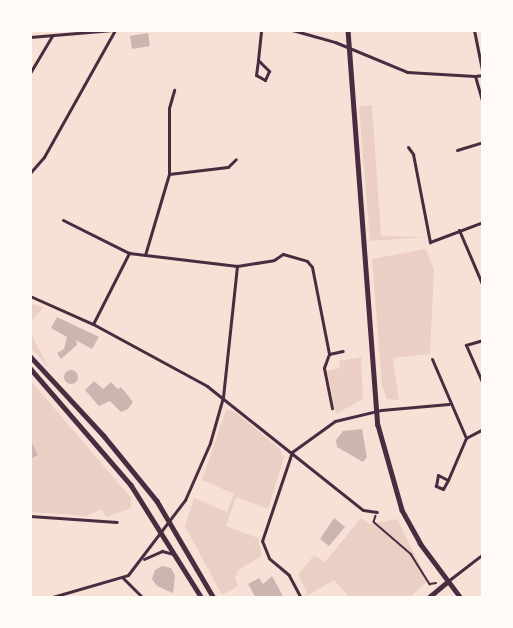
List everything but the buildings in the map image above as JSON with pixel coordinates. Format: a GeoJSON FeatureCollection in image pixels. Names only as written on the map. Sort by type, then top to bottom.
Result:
{"type":"FeatureCollection","features":[{"type":"Feature","properties":{"kind":"main road"},"geometry":{"type":"LineString","coordinates":[[348,30],[376,412],[386,462],[402,510],[447,582],[461,598]]}},
{"type":"Feature","properties":{"kind":"main road"},"geometry":{"type":"LineString","coordinates":[[30,356],[119,453],[171,520],[214,598]]}},
{"type":"Feature","properties":{"kind":"main road"},"geometry":{"type":"LineString","coordinates":[[30,368],[131,485],[163,532],[202,598]]}},
{"type":"Feature","properties":{"kind":"main road"},"geometry":{"type":"LineString","coordinates":[[428,598],[447,582]]}},
{"type":"Feature","properties":{"kind":"street"},"geometry":{"type":"LineString","coordinates":[[30,37],[114,30]]}},
{"type":"Feature","properties":{"kind":"street"},"geometry":{"type":"LineString","coordinates":[[30,173],[44,157],[114,30]]}},
{"type":"Feature","properties":{"kind":"street"},"geometry":{"type":"LineString","coordinates":[[258,60],[269,71],[265,80],[256,75],[261,30]]}},
{"type":"Feature","properties":{"kind":"street"},"geometry":{"type":"LineString","coordinates":[[292,30],[349,48],[407,72],[475,76],[483,75],[474,30]]}},
{"type":"Feature","properties":{"kind":"street"},"geometry":{"type":"LineString","coordinates":[[30,73],[52,36]]}},
{"type":"Feature","properties":{"kind":"street"},"geometry":{"type":"LineString","coordinates":[[475,76],[483,104]]}},
{"type":"Feature","properties":{"kind":"street"},"geometry":{"type":"LineString","coordinates":[[145,255],[170,174],[169,108],[174,90]]}},
{"type":"Feature","properties":{"kind":"street"},"geometry":{"type":"LineString","coordinates":[[457,150],[483,142]]}},
{"type":"Feature","properties":{"kind":"street"},"geometry":{"type":"LineString","coordinates":[[408,147],[413,154],[430,242],[483,222]]}},
{"type":"Feature","properties":{"kind":"street"},"geometry":{"type":"LineString","coordinates":[[170,174],[228,167],[236,159]]}},
{"type":"Feature","properties":{"kind":"street"},"geometry":{"type":"LineString","coordinates":[[63,220],[129,253],[237,266],[274,260],[283,254],[309,263],[329,354],[324,368],[332,408]]}},
{"type":"Feature","properties":{"kind":"street"},"geometry":{"type":"LineString","coordinates":[[459,230],[483,286]]}},
{"type":"Feature","properties":{"kind":"street"},"geometry":{"type":"LineString","coordinates":[[93,324],[129,253]]}},
{"type":"Feature","properties":{"kind":"street"},"geometry":{"type":"LineString","coordinates":[[49,598],[123,578],[142,560],[185,500],[210,443],[224,397],[237,266]]}},
{"type":"Feature","properties":{"kind":"street"},"geometry":{"type":"LineString","coordinates":[[30,296],[93,324],[224,397],[363,510],[377,512]]}},
{"type":"Feature","properties":{"kind":"street"},"geometry":{"type":"LineString","coordinates":[[483,340],[466,345],[483,383]]}},
{"type":"Feature","properties":{"kind":"street"},"geometry":{"type":"LineString","coordinates":[[329,354],[343,351]]}},
{"type":"Feature","properties":{"kind":"street"},"geometry":{"type":"LineString","coordinates":[[432,359],[449,404],[466,438]]}},
{"type":"Feature","properties":{"kind":"street"},"geometry":{"type":"LineString","coordinates":[[301,598],[289,574],[269,558],[262,541],[292,452],[335,421],[376,412],[449,404]]}},
{"type":"Feature","properties":{"kind":"street"},"geometry":{"type":"LineString","coordinates":[[448,480],[438,475],[436,486],[443,489],[448,480],[466,438],[483,429]]}},
{"type":"Feature","properties":{"kind":"street"},"geometry":{"type":"LineString","coordinates":[[30,516],[117,522]]}},
{"type":"Feature","properties":{"kind":"street"},"geometry":{"type":"LineString","coordinates":[[142,560],[162,551],[177,556]]}},
{"type":"Feature","properties":{"kind":"street"},"geometry":{"type":"LineString","coordinates":[[447,582],[483,554]]}},
{"type":"Feature","properties":{"kind":"street"},"geometry":{"type":"LineString","coordinates":[[123,578],[143,598]]}},
{"type":"Feature","properties":{"kind":"path"},"geometry":{"type":"LineString","coordinates":[[377,512],[374,522],[411,554],[430,584]]}},
{"type":"Feature","properties":{"kind":"shaded area"},"geometry":{"type":"Polygon","coordinates":[[[372,105],[381,236],[426,237],[370,241],[359,107],[372,105]]]}},
{"type":"Feature","properties":{"kind":"shaded area"},"geometry":{"type":"Polygon","coordinates":[[[426,249],[434,270],[430,354],[393,358],[399,400],[387,399],[382,386],[372,259],[426,249]]]}},
{"type":"Feature","properties":{"kind":"shaded area"},"geometry":{"type":"Polygon","coordinates":[[[30,304],[44,307],[30,323],[30,304]]]}},
{"type":"Feature","properties":{"kind":"shaded area"},"geometry":{"type":"Polygon","coordinates":[[[30,332],[49,368],[30,347],[30,332]]]}},
{"type":"Feature","properties":{"kind":"shaded area"},"geometry":{"type":"Polygon","coordinates":[[[361,357],[363,399],[336,414],[327,371],[340,368],[339,361],[361,357]]]}},
{"type":"Feature","properties":{"kind":"shaded area"},"geometry":{"type":"Polygon","coordinates":[[[30,380],[131,498],[131,508],[107,517],[101,509],[87,516],[30,512],[30,380]]]}},
{"type":"Feature","properties":{"kind":"shaded area"},"geometry":{"type":"Polygon","coordinates":[[[226,410],[234,411],[280,449],[284,458],[268,509],[236,497],[226,526],[258,538],[262,556],[238,570],[235,579],[238,586],[222,595],[185,526],[194,498],[227,512],[234,494],[202,480],[226,410]]]}},
{"type":"Feature","properties":{"kind":"shaded area"},"geometry":{"type":"Polygon","coordinates":[[[361,518],[370,524],[397,519],[428,581],[409,598],[350,598],[334,580],[303,598],[307,592],[298,575],[314,555],[325,562],[361,518]]]}}]}
